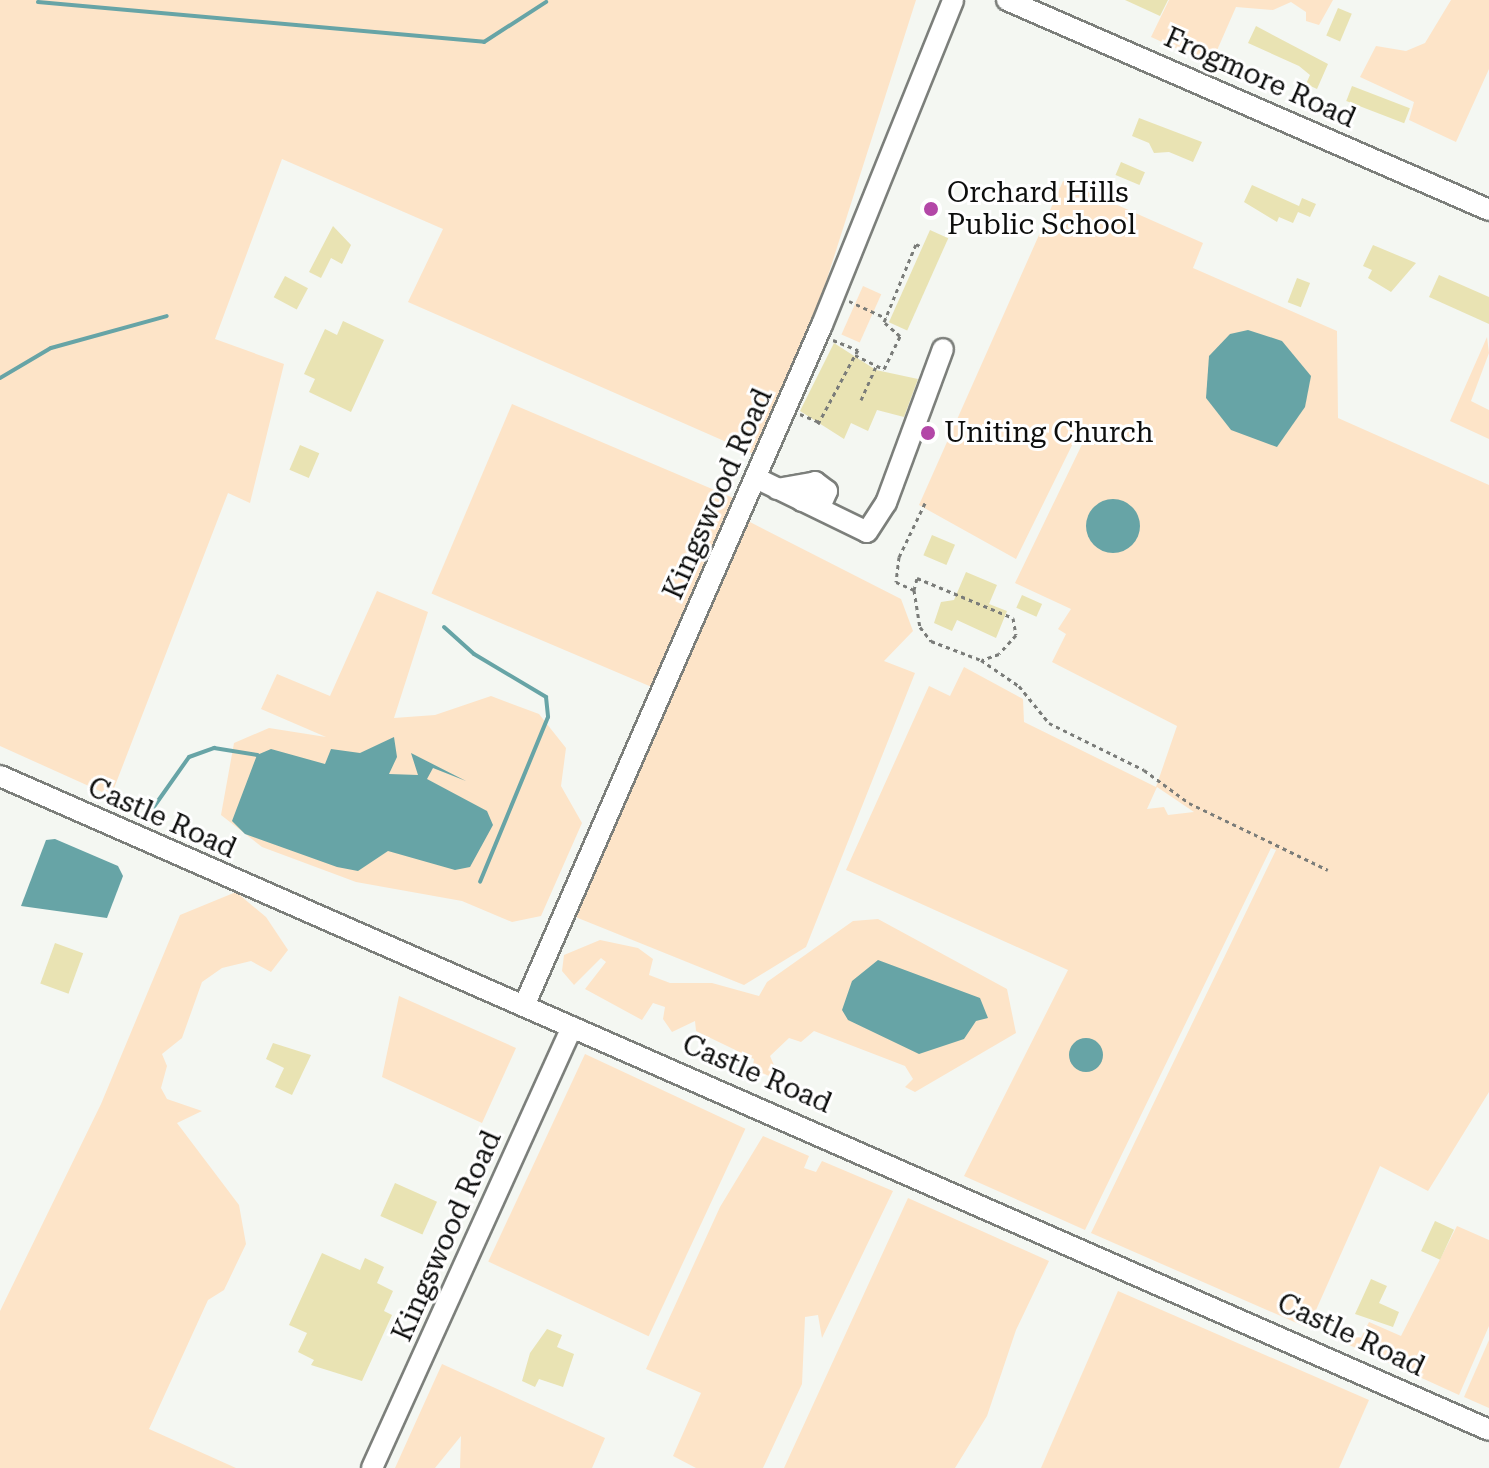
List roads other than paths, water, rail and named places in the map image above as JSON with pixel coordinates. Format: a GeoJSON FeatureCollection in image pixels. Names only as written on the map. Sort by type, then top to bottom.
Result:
{"type":"FeatureCollection","features":[{"type":"Feature","properties":{"kind":"street","name":"Kingswood Road"},"geometry":{"type":"LineString","coordinates":[[524,1006],[810,352],[953,0]]}},
{"type":"Feature","properties":{"kind":"street","name":"Frogmore Road"},"geometry":{"type":"LineString","coordinates":[[1007,0],[1489,210]]}},
{"type":"Feature","properties":{"kind":"street"},"geometry":{"type":"LineString","coordinates":[[756,478],[777,489],[805,483],[867,532],[886,503],[943,349]]}},
{"type":"Feature","properties":{"kind":"street","name":"Castle Road"},"geometry":{"type":"LineString","coordinates":[[0,776],[1489,1430]]}},
{"type":"Feature","properties":{"kind":"street","name":"Kingswood Road"},"geometry":{"type":"LineString","coordinates":[[372,1468],[572,1027]]}},
{"type":"Feature","properties":{"kind":"water"},"geometry":{"type":"Polygon","coordinates":[[[1248,330],[1282,341],[1311,376],[1305,407],[1277,447],[1231,430],[1206,398],[1209,356],[1230,334],[1248,330]]]}},
{"type":"Feature","properties":{"kind":"water"},"geometry":{"type":"Polygon","coordinates":[[[1113,499],[1132,507],[1140,526],[1132,545],[1113,553],[1094,545],[1086,526],[1094,507],[1113,499]]]}},
{"type":"Feature","properties":{"kind":"water"},"geometry":{"type":"Polygon","coordinates":[[[394,737],[397,757],[389,774],[418,775],[411,753],[466,781],[433,768],[427,779],[487,811],[493,825],[470,867],[455,870],[388,851],[358,871],[337,867],[245,834],[232,821],[257,755],[271,749],[325,764],[331,749],[360,753],[394,737]]]}},
{"type":"Feature","properties":{"kind":"water"},"geometry":{"type":"Polygon","coordinates":[[[55,839],[118,866],[123,876],[107,918],[21,906],[46,840],[55,839]]]}},
{"type":"Feature","properties":{"kind":"water"},"geometry":{"type":"Polygon","coordinates":[[[878,960],[980,998],[988,1018],[976,1021],[964,1039],[919,1054],[848,1020],[842,1010],[852,981],[878,960]]]}},
{"type":"Feature","properties":{"kind":"water"},"geometry":{"type":"Polygon","coordinates":[[[1086,1038],[1098,1043],[1103,1055],[1098,1067],[1086,1072],[1074,1067],[1069,1055],[1074,1043],[1086,1038]]]}},
{"type":"Feature","properties":{"kind":"waterway"},"geometry":{"type":"LineString","coordinates":[[38,2],[484,42],[546,2]]}},
{"type":"Feature","properties":{"kind":"waterway"},"geometry":{"type":"LineString","coordinates":[[0,378],[51,348],[167,316]]}},
{"type":"Feature","properties":{"kind":"waterway"},"geometry":{"type":"LineString","coordinates":[[444,627],[474,654],[546,697],[548,717],[480,882]]}},
{"type":"Feature","properties":{"kind":"waterway"},"geometry":{"type":"LineString","coordinates":[[153,808],[189,757],[214,748],[257,755]]}},
{"type":"Feature","properties":{"kind":"place","name":"Orchard Hills Public School"},"geometry":{"type":"Point","coordinates":[931,209]}},
{"type":"Feature","properties":{"kind":"place","name":"Uniting Church"},"geometry":{"type":"Point","coordinates":[928,433]}}]}
